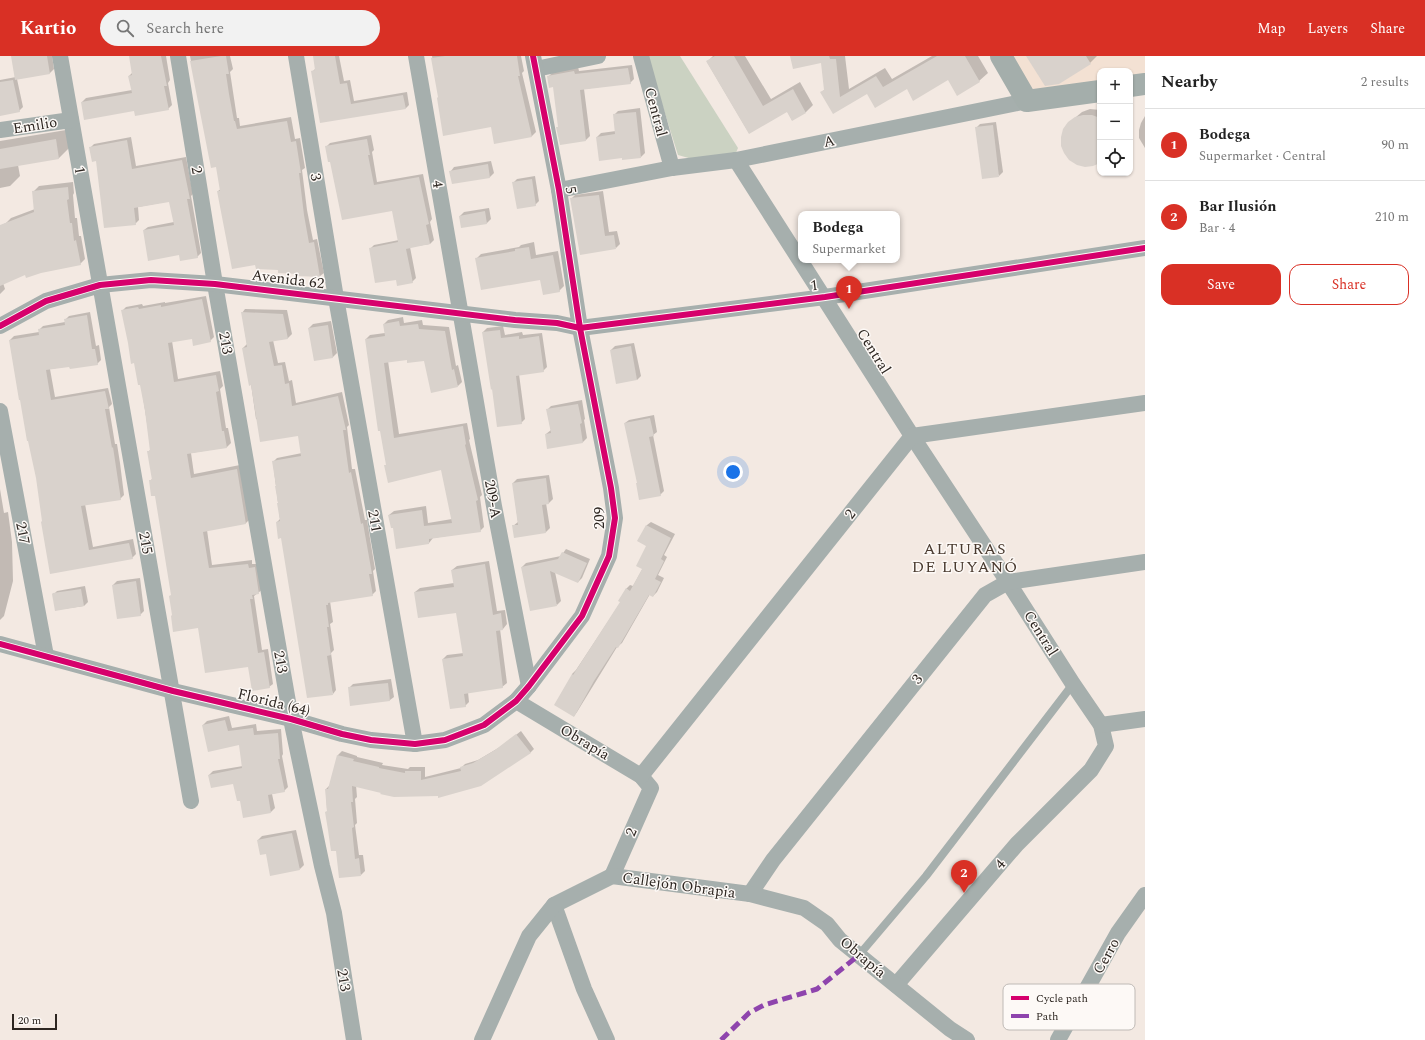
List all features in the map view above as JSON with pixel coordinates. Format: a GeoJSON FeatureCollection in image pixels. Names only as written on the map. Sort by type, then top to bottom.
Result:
{"type":"FeatureCollection","features":[{"type":"Feature","properties":{"kind":"street","name":"1"},"geometry":{"type":"LineString","coordinates":[[60,56],[100,285]]}},
{"type":"Feature","properties":{"kind":"street","name":"2"},"geometry":{"type":"LineString","coordinates":[[178,56],[215,284]]}},
{"type":"Feature","properties":{"kind":"street","name":"3"},"geometry":{"type":"LineString","coordinates":[[296,56],[336,298]]}},
{"type":"Feature","properties":{"kind":"street","name":"4"},"geometry":{"type":"LineString","coordinates":[[416,56],[460,312]]}},
{"type":"Feature","properties":{"kind":"street"},"geometry":{"type":"LineString","coordinates":[[535,62],[598,56]]}},
{"type":"Feature","properties":{"kind":"street","name":"Central"},"geometry":{"type":"LineString","coordinates":[[641,56],[672,168]]}},
{"type":"Feature","properties":{"kind":"street"},"geometry":{"type":"LineString","coordinates":[[1001,56],[1027,101]]}},
{"type":"Feature","properties":{"kind":"street","name":"5"},"geometry":{"type":"LineString","coordinates":[[535,62],[559,190],[580,328]]}},
{"type":"Feature","properties":{"kind":"street"},"geometry":{"type":"LineString","coordinates":[[1133,86],[1145,84]]}},
{"type":"Feature","properties":{"kind":"street","name":"A"},"geometry":{"type":"LineString","coordinates":[[559,190],[672,168],[736,160],[1027,101],[1097,91]]}},
{"type":"Feature","properties":{"kind":"street","name":"Emilio"},"geometry":{"type":"LineString","coordinates":[[0,130],[71,120]]}},
{"type":"Feature","properties":{"kind":"street","name":"Central"},"geometry":{"type":"LineString","coordinates":[[736,160],[798,257]]}},
{"type":"Feature","properties":{"kind":"street","name":"1"},"geometry":{"type":"LineString","coordinates":[[580,328],[824,297],[1145,248]]}},
{"type":"Feature","properties":{"kind":"street","name":"Central"},"geometry":{"type":"LineString","coordinates":[[802,263],[1072,684],[1101,725],[1106,746]]}},
{"type":"Feature","properties":{"kind":"street","name":"Avenida 62"},"geometry":{"type":"LineString","coordinates":[[0,326],[46,301],[100,285],[151,280],[215,284],[460,312],[515,320],[557,323],[580,328]]}},
{"type":"Feature","properties":{"kind":"street","name":"213"},"geometry":{"type":"LineString","coordinates":[[215,284],[291,719],[322,866],[334,913],[354,1040]]}},
{"type":"Feature","properties":{"kind":"street","name":"215"},"geometry":{"type":"LineString","coordinates":[[100,285],[191,801]]}},
{"type":"Feature","properties":{"kind":"street","name":"211"},"geometry":{"type":"LineString","coordinates":[[336,298],[415,744]]}},
{"type":"Feature","properties":{"kind":"street","name":"209-A"},"geometry":{"type":"LineString","coordinates":[[460,312],[494,506],[529,686]]}},
{"type":"Feature","properties":{"kind":"street","name":"209"},"geometry":{"type":"LineString","coordinates":[[529,686],[582,616],[609,556],[610,549],[614,518],[611,488],[580,328]]}},
{"type":"Feature","properties":{"kind":"street"},"geometry":{"type":"LineString","coordinates":[[912,436],[1145,402]]}},
{"type":"Feature","properties":{"kind":"street","name":"217"},"geometry":{"type":"LineString","coordinates":[[0,411],[46,656]]}},
{"type":"Feature","properties":{"kind":"street","name":"2"},"geometry":{"type":"LineString","coordinates":[[612,876],[646,782],[912,436]]}},
{"type":"Feature","properties":{"kind":"street","name":"3"},"geometry":{"type":"LineString","coordinates":[[750,894],[773,860],[985,595],[1008,582],[1145,562]]}},
{"type":"Feature","properties":{"kind":"street","name":"Florida (64)"},"geometry":{"type":"LineString","coordinates":[[0,644],[172,691],[291,719],[342,734],[371,740],[415,744],[445,740],[484,725],[516,701],[529,686]]}},
{"type":"Feature","properties":{"kind":"street","name":"Obrapía"},"geometry":{"type":"LineString","coordinates":[[516,701],[646,782]]}},
{"type":"Feature","properties":{"kind":"street"},"geometry":{"type":"LineString","coordinates":[[1101,725],[1145,719]]}},
{"type":"Feature","properties":{"kind":"street","name":"4"},"geometry":{"type":"LineString","coordinates":[[896,985],[1017,844],[1091,770],[1106,746]]}},
{"type":"Feature","properties":{"kind":"street","name":"Callejón Obrapia"},"geometry":{"type":"LineString","coordinates":[[482,1040],[529,936],[554,905],[612,876],[750,894]]}},
{"type":"Feature","properties":{"kind":"street","name":"Obrapía"},"geometry":{"type":"LineString","coordinates":[[750,894],[804,908],[827,924],[840,940],[950,1029],[967,1040]]}},
{"type":"Feature","properties":{"kind":"street","name":"Cerro"},"geometry":{"type":"LineString","coordinates":[[1089,984],[1118,933],[1145,895]]}},
{"type":"Feature","properties":{"kind":"street"},"geometry":{"type":"LineString","coordinates":[[554,905],[584,989],[607,1040]]}},
{"type":"Feature","properties":{"kind":"street","name":"Cerro"},"geometry":{"type":"LineString","coordinates":[[1058,1040],[1064,1030]]}},
{"type":"Feature","properties":{"kind":"lane"},"geometry":{"type":"LineString","coordinates":[[859,955],[926,876],[1072,684]]}},
{"type":"Feature","properties":{"kind":"shaded area"},"geometry":{"type":"Polygon","coordinates":[[[1011,56],[1145,56],[1145,76],[1133,78],[1133,68],[1097,68],[1097,83],[1031,93],[1011,56]]]}},
{"type":"Feature","properties":{"kind":"green space"},"geometry":{"type":"Polygon","coordinates":[[[647,56],[680,56],[738,148],[735,155],[699,161],[678,155],[647,56]]]}},
{"type":"Feature","properties":{"kind":"building"},"geometry":{"type":"Polygon","coordinates":[[[11,56],[47,56],[50,74],[15,80],[11,56]]]}},
{"type":"Feature","properties":{"kind":"building"},"geometry":{"type":"Polygon","coordinates":[[[129,56],[161,56],[167,86],[164,86],[169,110],[135,116],[134,111],[84,120],[81,102],[132,93],[128,76],[132,75],[129,56]]]}},
{"type":"Feature","properties":{"kind":"building"},"geometry":{"type":"Polygon","coordinates":[[[226,56],[229,74],[226,74],[229,94],[237,129],[287,121],[291,142],[296,141],[301,173],[299,173],[304,215],[309,243],[314,242],[320,277],[278,273],[278,270],[256,269],[255,265],[232,269],[217,191],[220,191],[216,167],[211,168],[190,61],[226,56]]]}},
{"type":"Feature","properties":{"kind":"building"},"geometry":{"type":"Polygon","coordinates":[[[313,56],[335,56],[340,84],[347,83],[351,104],[403,95],[406,109],[320,123],[311,71],[315,70],[313,56]]]}},
{"type":"Feature","properties":{"kind":"building"},"geometry":{"type":"Polygon","coordinates":[[[445,56],[517,56],[520,76],[518,76],[532,137],[494,144],[491,127],[443,136],[431,58],[445,56]]]}},
{"type":"Feature","properties":{"kind":"building"},"geometry":{"type":"Polygon","coordinates":[[[715,56],[734,56],[763,106],[793,89],[806,113],[792,121],[787,112],[749,134],[706,61],[715,56]]]}},
{"type":"Feature","properties":{"kind":"building"},"geometry":{"type":"Polygon","coordinates":[[[790,56],[829,56],[830,59],[836,59],[840,97],[876,76],[883,87],[937,56],[965,56],[980,82],[957,96],[948,80],[913,101],[907,89],[875,108],[867,94],[833,114],[820,92],[824,90],[821,63],[793,69],[790,56]]]}},
{"type":"Feature","properties":{"kind":"building"},"geometry":{"type":"Polygon","coordinates":[[[1026,56],[1086,56],[1091,64],[1059,84],[1045,86],[1026,56]]]}},
{"type":"Feature","properties":{"kind":"building"},"geometry":{"type":"Polygon","coordinates":[[[628,68],[631,84],[580,90],[586,141],[560,145],[556,127],[558,127],[553,87],[549,88],[547,76],[574,71],[575,74],[628,68]]]}},
{"type":"Feature","properties":{"kind":"building"},"geometry":{"type":"Polygon","coordinates":[[[13,80],[20,112],[0,116],[0,82],[13,80]]]}},
{"type":"Feature","properties":{"kind":"building"},"geometry":{"type":"Polygon","coordinates":[[[636,112],[641,158],[622,160],[622,158],[599,161],[596,137],[615,134],[613,114],[636,112]]]}},
{"type":"Feature","properties":{"kind":"building"},"geometry":{"type":"Polygon","coordinates":[[[1083,115],[1097,117],[1097,164],[1093,166],[1085,167],[1077,165],[1069,160],[1061,146],[1063,129],[1068,122],[1075,117],[1083,115]]]}},
{"type":"Feature","properties":{"kind":"building"},"geometry":{"type":"Polygon","coordinates":[[[993,125],[999,177],[982,179],[975,127],[993,125]]]}},
{"type":"Feature","properties":{"kind":"building"},"geometry":{"type":"Polygon","coordinates":[[[56,139],[59,159],[0,169],[0,149],[56,139]]]}},
{"type":"Feature","properties":{"kind":"building"},"geometry":{"type":"Polygon","coordinates":[[[367,139],[370,155],[368,155],[374,185],[419,177],[429,224],[426,225],[430,244],[406,249],[413,283],[397,286],[396,280],[375,283],[369,248],[398,242],[392,211],[342,220],[330,162],[328,162],[325,146],[367,139]]]}},
{"type":"Feature","properties":{"kind":"building"},"geometry":{"type":"Polygon","coordinates":[[[127,140],[132,169],[182,160],[190,199],[187,199],[198,258],[180,261],[179,255],[148,261],[143,230],[174,225],[169,202],[134,208],[136,225],[104,228],[96,161],[92,162],[89,147],[127,140]]]}},
{"type":"Feature","properties":{"kind":"building"},"geometry":{"type":"Polygon","coordinates":[[[488,164],[490,178],[452,184],[449,171],[488,164]]]}},
{"type":"Feature","properties":{"kind":"building"},"geometry":{"type":"Polygon","coordinates":[[[532,179],[536,206],[517,209],[512,182],[532,179]]]}},
{"type":"Feature","properties":{"kind":"building"},"geometry":{"type":"Polygon","coordinates":[[[68,187],[69,199],[67,200],[70,223],[72,223],[74,241],[76,240],[81,265],[41,273],[26,278],[25,275],[0,286],[0,225],[34,212],[32,191],[68,187]]]}},
{"type":"Feature","properties":{"kind":"building"},"geometry":{"type":"Polygon","coordinates":[[[599,195],[605,236],[614,235],[616,249],[580,255],[570,198],[599,195]]]}},
{"type":"Feature","properties":{"kind":"building"},"geometry":{"type":"Polygon","coordinates":[[[485,211],[487,224],[461,228],[459,216],[485,211]]]}},
{"type":"Feature","properties":{"kind":"building"},"geometry":{"type":"Polygon","coordinates":[[[529,247],[531,259],[553,255],[560,292],[543,295],[540,280],[481,290],[475,258],[529,247]]]}},
{"type":"Feature","properties":{"kind":"building"},"geometry":{"type":"Polygon","coordinates":[[[202,299],[211,342],[193,346],[192,339],[168,343],[174,382],[216,375],[219,391],[216,392],[222,431],[224,431],[227,448],[187,454],[191,478],[237,469],[246,524],[203,532],[209,568],[248,564],[249,568],[255,567],[259,594],[252,595],[253,599],[250,599],[258,653],[264,652],[270,688],[252,691],[248,667],[205,673],[198,628],[173,632],[169,596],[171,595],[155,496],[151,496],[149,480],[152,480],[147,451],[150,451],[145,411],[134,363],[131,364],[121,310],[138,307],[139,309],[161,305],[161,307],[202,299]]]}},
{"type":"Feature","properties":{"kind":"building"},"geometry":{"type":"Polygon","coordinates":[[[241,312],[283,314],[288,339],[269,342],[274,366],[282,365],[285,384],[289,383],[292,406],[338,396],[346,430],[343,430],[349,473],[351,472],[361,524],[363,523],[372,574],[369,574],[373,596],[328,603],[328,605],[326,605],[331,655],[327,656],[333,695],[307,698],[281,538],[278,539],[276,522],[280,521],[272,461],[301,456],[298,436],[260,442],[251,385],[249,386],[242,348],[247,347],[241,312]]]}},
{"type":"Feature","properties":{"kind":"building"},"geometry":{"type":"Polygon","coordinates":[[[87,315],[92,349],[95,349],[98,365],[70,369],[69,367],[46,370],[51,400],[105,391],[109,409],[105,409],[112,448],[113,447],[121,500],[81,506],[89,550],[129,543],[133,559],[50,574],[41,522],[36,478],[27,441],[9,340],[39,335],[38,329],[65,325],[64,319],[87,315]]]}},
{"type":"Feature","properties":{"kind":"building"},"geometry":{"type":"Polygon","coordinates":[[[399,321],[400,326],[418,324],[419,329],[445,331],[452,370],[454,369],[458,387],[431,393],[424,361],[407,363],[407,360],[384,363],[394,438],[463,426],[465,445],[478,500],[476,501],[481,532],[429,539],[429,544],[396,549],[393,528],[391,528],[388,515],[422,510],[424,526],[452,523],[441,470],[388,483],[384,465],[386,465],[380,431],[378,431],[365,339],[385,336],[383,324],[399,321]]]}},
{"type":"Feature","properties":{"kind":"building"},"geometry":{"type":"Polygon","coordinates":[[[328,325],[333,358],[314,361],[308,328],[328,325]]]}},
{"type":"Feature","properties":{"kind":"building"},"geometry":{"type":"Polygon","coordinates":[[[500,330],[501,338],[519,336],[519,339],[539,336],[544,372],[516,376],[522,424],[497,427],[482,332],[500,330]]]}},
{"type":"Feature","properties":{"kind":"building"},"geometry":{"type":"Polygon","coordinates":[[[631,346],[637,380],[616,384],[610,350],[631,346]]]}},
{"type":"Feature","properties":{"kind":"building"},"geometry":{"type":"Polygon","coordinates":[[[578,404],[582,423],[580,424],[583,443],[547,449],[545,434],[551,433],[546,409],[578,404]]]}},
{"type":"Feature","properties":{"kind":"building"},"geometry":{"type":"Polygon","coordinates":[[[650,418],[654,436],[649,437],[661,496],[639,500],[637,483],[624,423],[650,418]]]}},
{"type":"Feature","properties":{"kind":"building"},"geometry":{"type":"Polygon","coordinates":[[[546,478],[549,504],[542,505],[546,533],[514,538],[512,525],[518,525],[512,483],[546,478]]]}},
{"type":"Feature","properties":{"kind":"building"},"geometry":{"type":"Polygon","coordinates":[[[646,525],[671,538],[661,559],[664,561],[655,579],[661,582],[653,597],[649,595],[618,648],[616,647],[594,681],[574,717],[554,705],[572,674],[573,675],[620,602],[618,601],[626,588],[630,591],[642,569],[636,566],[646,546],[637,541],[646,525]]]}},
{"type":"Feature","properties":{"kind":"building"},"geometry":{"type":"Polygon","coordinates":[[[562,552],[587,563],[578,583],[550,571],[557,606],[530,611],[521,567],[558,559],[562,552]]]}},
{"type":"Feature","properties":{"kind":"building"},"geometry":{"type":"Polygon","coordinates":[[[485,564],[493,615],[501,613],[503,630],[496,631],[503,688],[464,694],[466,707],[450,709],[442,659],[463,656],[456,613],[418,618],[414,592],[454,587],[451,570],[485,564]]]}},
{"type":"Feature","properties":{"kind":"building"},"geometry":{"type":"Polygon","coordinates":[[[136,581],[141,616],[117,619],[112,585],[136,581]]]}},
{"type":"Feature","properties":{"kind":"building"},"geometry":{"type":"Polygon","coordinates":[[[81,589],[84,606],[55,611],[53,593],[81,589]]]}},
{"type":"Feature","properties":{"kind":"building"},"geometry":{"type":"Polygon","coordinates":[[[388,683],[390,701],[350,706],[348,687],[388,683]]]}},
{"type":"Feature","properties":{"kind":"building"},"geometry":{"type":"Polygon","coordinates":[[[225,720],[228,731],[253,728],[254,735],[278,733],[280,759],[278,759],[285,792],[268,795],[271,813],[243,818],[240,801],[237,801],[233,784],[211,788],[208,775],[242,768],[239,745],[208,752],[202,725],[225,720]]]}},
{"type":"Feature","properties":{"kind":"building"},"geometry":{"type":"Polygon","coordinates":[[[516,734],[531,753],[481,786],[438,798],[438,796],[394,797],[352,786],[353,802],[351,802],[354,827],[352,828],[355,859],[359,858],[361,876],[339,878],[336,851],[331,851],[325,812],[327,811],[325,789],[328,789],[337,755],[354,759],[353,761],[379,768],[405,773],[405,771],[421,771],[421,780],[461,771],[460,767],[473,763],[495,750],[516,734]]]}},
{"type":"Feature","properties":{"kind":"building"},"geometry":{"type":"Polygon","coordinates":[[[292,833],[300,870],[270,876],[266,854],[260,855],[257,840],[292,833]]]}},
{"type":"Feature","properties":{"kind":"marked path"},"geometry":{"type":"LineString","coordinates":[[721,1040],[749,1013],[764,1005],[817,989],[859,955]]}},
{"type":"Feature","properties":{"kind":"cycle path"},"geometry":{"type":"LineString","coordinates":[[0,644],[173,691],[371,740],[415,744],[445,740],[484,725],[516,701],[582,616],[609,556],[615,518],[611,488],[580,328],[559,190],[533,56]]}},
{"type":"Feature","properties":{"kind":"cycle path"},"geometry":{"type":"LineString","coordinates":[[0,326],[46,301],[100,285],[151,280],[215,284],[515,320],[557,323],[580,328],[825,297],[1145,248]]}},
{"type":"Feature","properties":{"kind":"place","name":"Bodega"},"geometry":{"type":"Point","coordinates":[849,309]}},
{"type":"Feature","properties":{"kind":"place","name":"Bar Ilusión"},"geometry":{"type":"Point","coordinates":[964,893]}},
{"type":"Feature","properties":{"kind":"district","name":"ALTURAS DE LUYANÓ"},"geometry":{"type":"Point","coordinates":[965,557]}}]}
